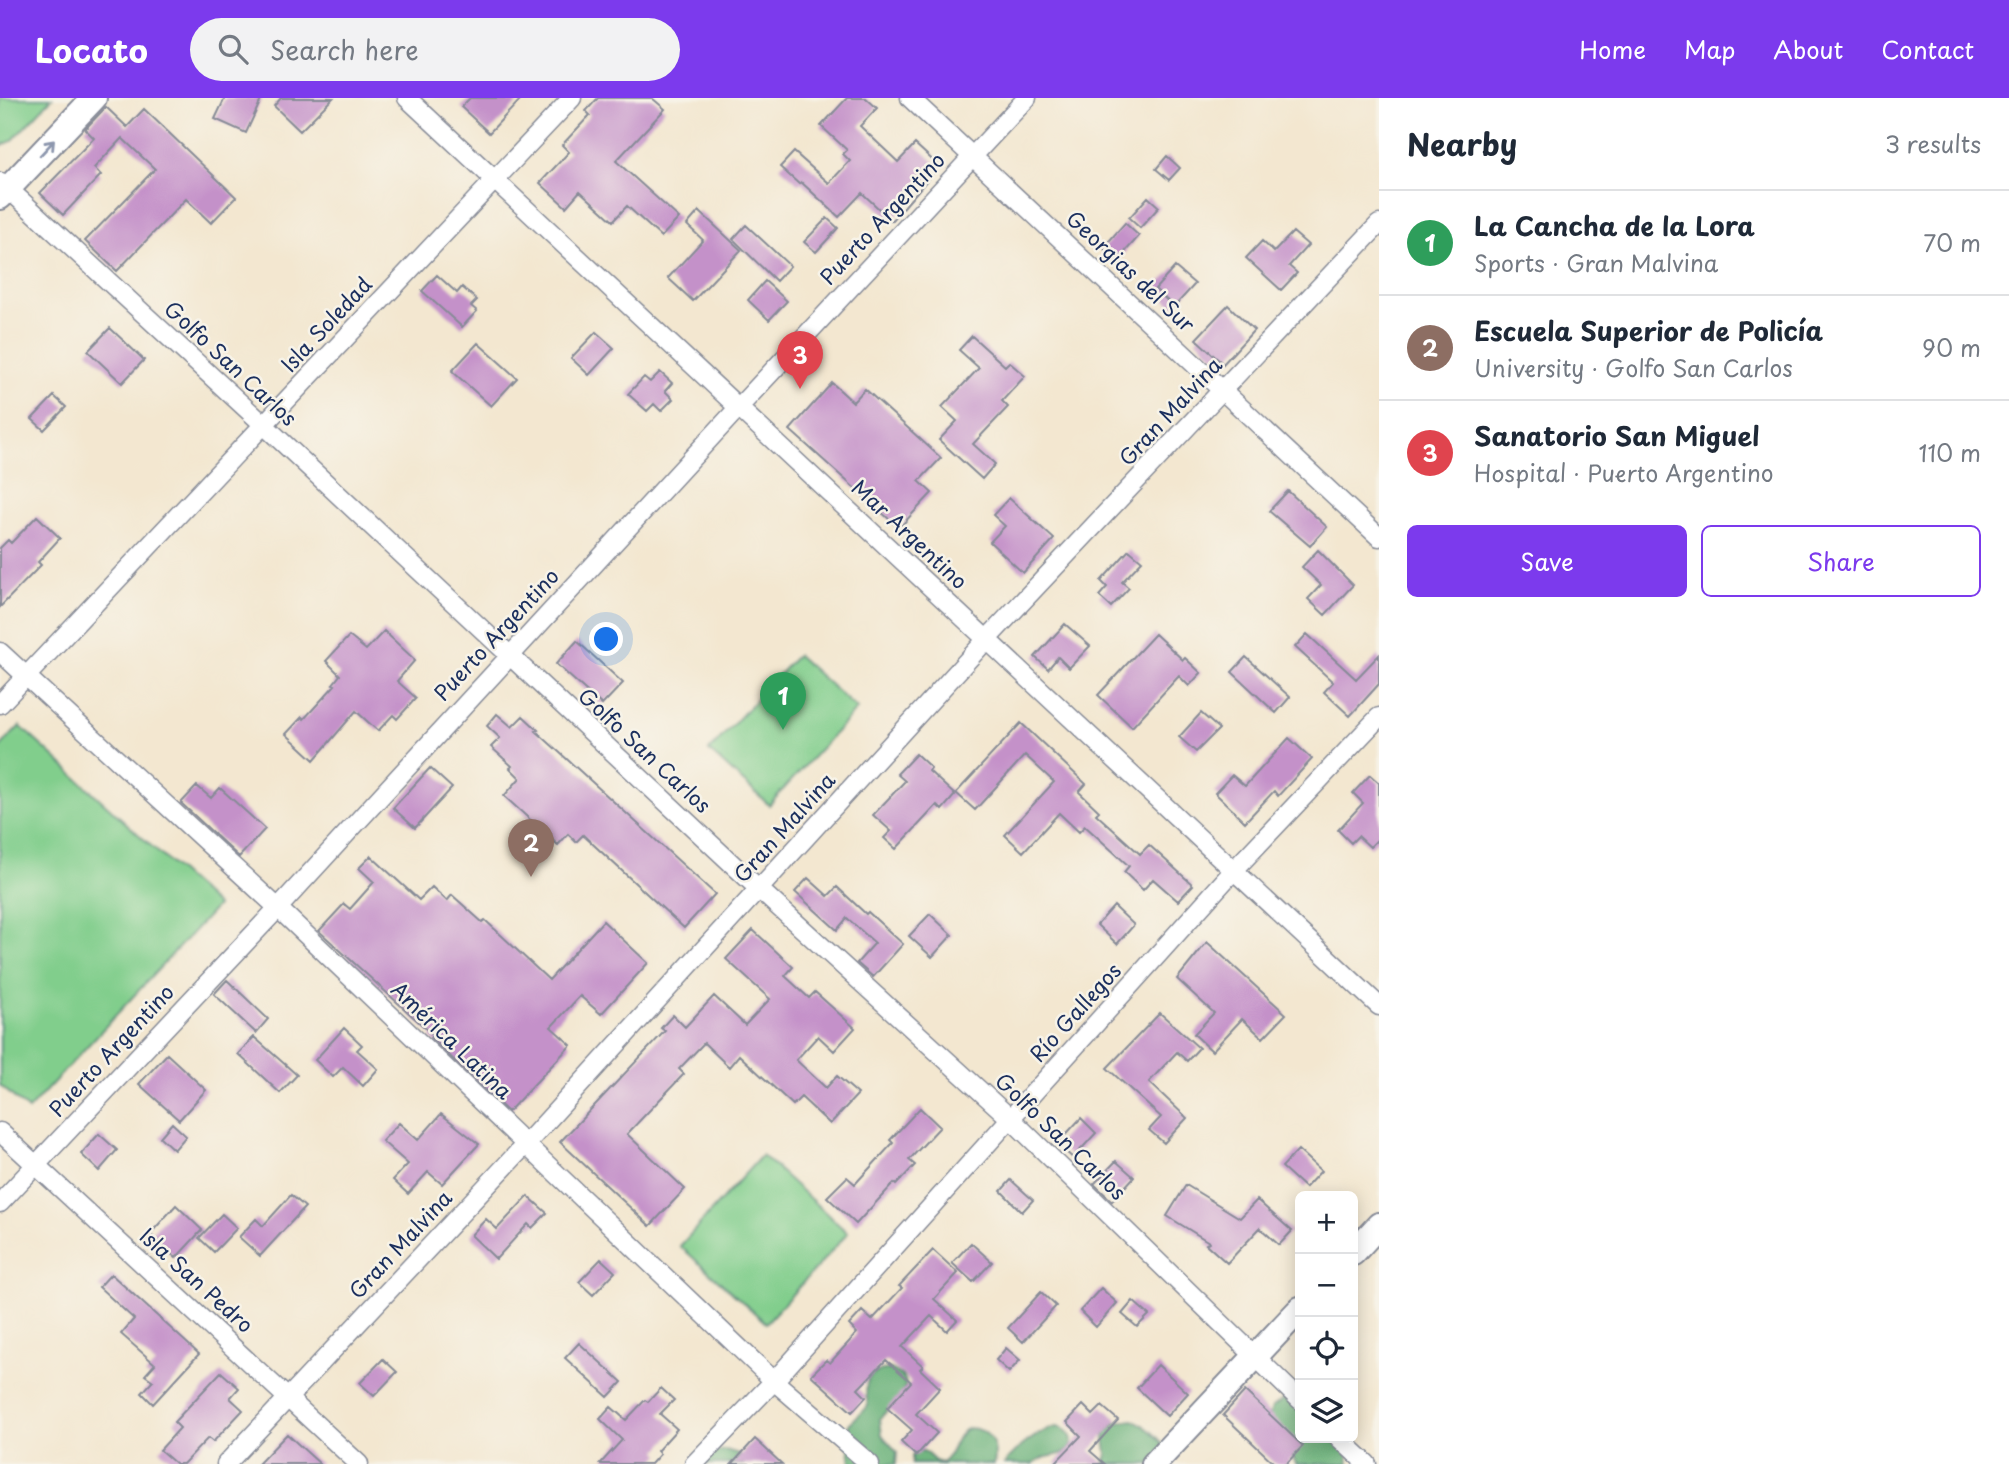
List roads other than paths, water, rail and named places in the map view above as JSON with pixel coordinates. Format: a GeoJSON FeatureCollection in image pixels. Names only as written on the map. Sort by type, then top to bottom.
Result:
{"type":"FeatureCollection","features":[{"type":"Feature","properties":{"kind":"main road"},"geometry":{"type":"LineString","coordinates":[[3,189],[94,98]]}},
{"type":"Feature","properties":{"kind":"main road"},"geometry":{"type":"LineString","coordinates":[[1358,1248],[1379,1225]]}},
{"type":"Feature","properties":{"kind":"main road"},"geometry":{"type":"LineString","coordinates":[[1154,1464],[1295,1314]]}},
{"type":"Feature","properties":{"kind":"street","name":"Mar Argentino"},"geometry":{"type":"LineString","coordinates":[[407,98],[1379,1006]]}},
{"type":"Feature","properties":{"kind":"street","name":"Isla Soledad"},"geometry":{"type":"LineString","coordinates":[[0,705],[572,98]]}},
{"type":"Feature","properties":{"kind":"street","name":"Georgias del Sur"},"geometry":{"type":"LineString","coordinates":[[910,98],[1379,537]]}},
{"type":"Feature","properties":{"kind":"street","name":"Puerto Argentino"},"geometry":{"type":"LineString","coordinates":[[0,1203],[278,908],[1027,98]]}},
{"type":"Feature","properties":{"kind":"street","name":"Golfo San Carlos"},"geometry":{"type":"LineString","coordinates":[[3,189],[264,425],[760,890],[1011,1119],[1295,1395]]}},
{"type":"Feature","properties":{"kind":"street","name":"Gran Malvina"},"geometry":{"type":"LineString","coordinates":[[226,1464],[526,1144],[987,639],[1379,224]]}},
{"type":"Feature","properties":{"kind":"street","name":"América Latina"},"geometry":{"type":"LineString","coordinates":[[0,652],[278,908],[774,1381],[870,1464]]}},
{"type":"Feature","properties":{"kind":"street","name":"Río Gallegos"},"geometry":{"type":"LineString","coordinates":[[694,1464],[774,1381],[1235,869],[1379,717]]}},
{"type":"Feature","properties":{"kind":"street","name":"Isla San Pedro"},"geometry":{"type":"LineString","coordinates":[[0,1132],[359,1464]]}},
{"type":"Feature","properties":{"kind":"street"},"geometry":{"type":"LineString","coordinates":[[1344,1443],[1367,1464]]}},
{"type":"Feature","properties":{"kind":"place","name":"Sanatorio San Miguel"},"geometry":{"type":"Point","coordinates":[800,389]}},
{"type":"Feature","properties":{"kind":"place","name":"La Cancha de la Lora"},"geometry":{"type":"Point","coordinates":[783,730]}},
{"type":"Feature","properties":{"kind":"place","name":"Escuela Superior de Policía"},"geometry":{"type":"Point","coordinates":[531,877]}}]}
